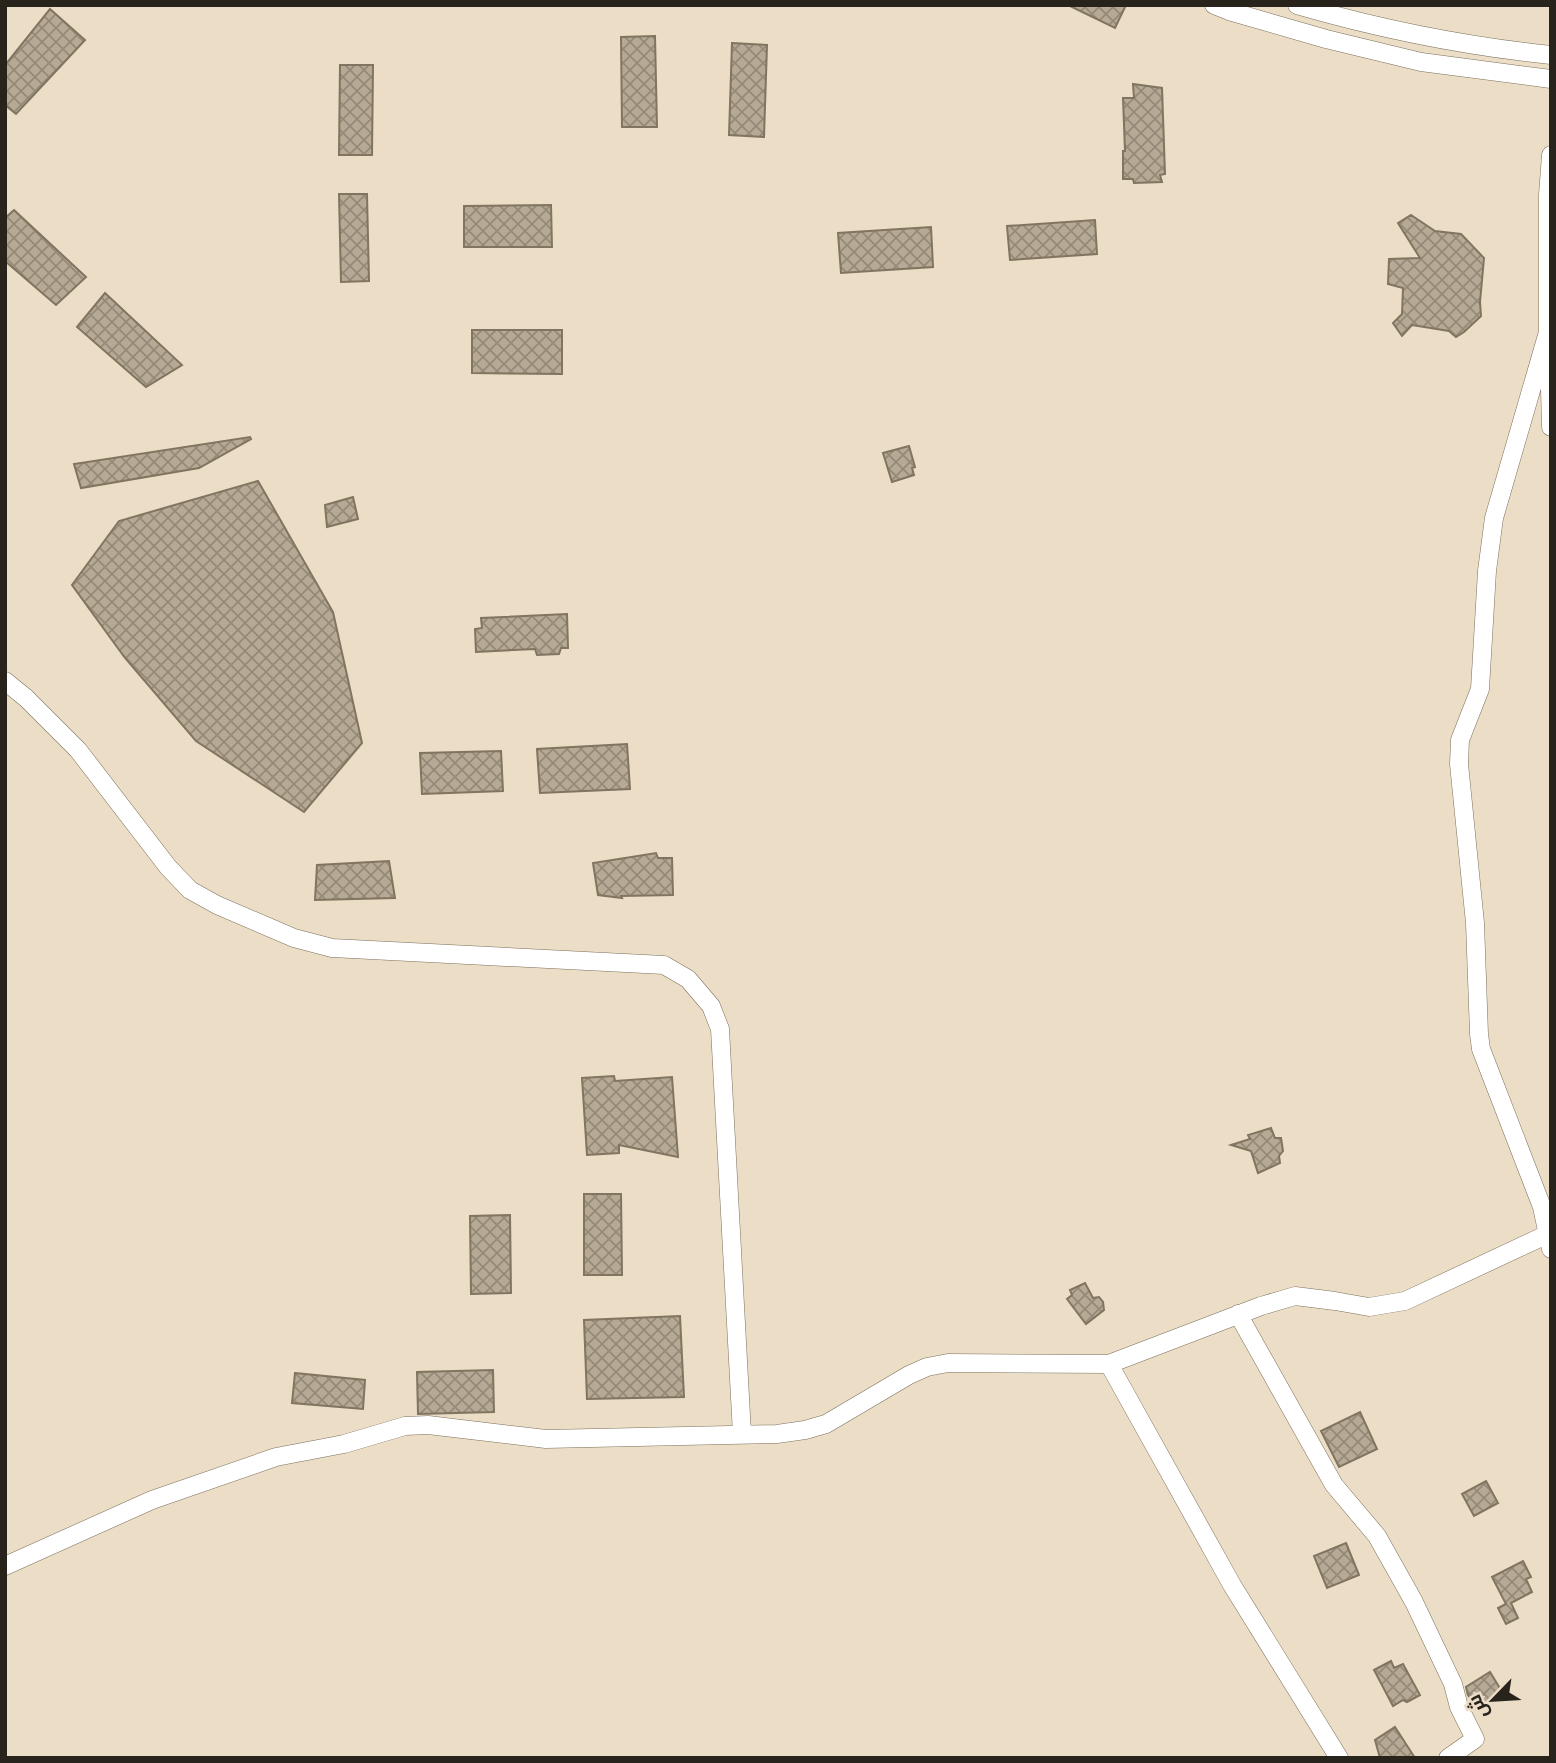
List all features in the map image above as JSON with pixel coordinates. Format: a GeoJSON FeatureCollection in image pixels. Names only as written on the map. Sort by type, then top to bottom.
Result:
{"type":"FeatureCollection","features":[{"type":"Feature","properties":{"kind":"street"},"geometry":{"type":"LineString","coordinates":[[1214,5],[1326,39],[1421,62],[1551,79]]}},
{"type":"Feature","properties":{"kind":"street"},"geometry":{"type":"LineString","coordinates":[[1297,5],[1424,35],[1551,55]]}},
{"type":"Feature","properties":{"kind":"street"},"geometry":{"type":"LineString","coordinates":[[1551,155],[1548,195],[1551,427]]}},
{"type":"Feature","properties":{"kind":"street"},"geometry":{"type":"LineString","coordinates":[[5,1566],[152,1500],[276,1457],[344,1444],[405,1426],[428,1425],[546,1439],[777,1434],[805,1430],[826,1424],[927,1367],[948,1363],[1109,1364],[1238,1314],[1295,1296],[1369,1307],[1405,1301],[1549,1241],[1542,1207],[1481,1049],[1475,923],[1459,764],[1460,740],[1480,689],[1487,571],[1494,518],[1548,332]]}},
{"type":"Feature","properties":{"kind":"street"},"geometry":{"type":"LineString","coordinates":[[5,681],[78,750],[168,867],[190,890],[217,905],[294,938],[332,948],[664,965],[688,979],[711,1006],[720,1029],[742,1434]]}},
{"type":"Feature","properties":{"kind":"street"},"geometry":{"type":"LineString","coordinates":[[1238,1314],[1334,1485],[1377,1536],[1413,1602],[1452,1684],[1459,1707],[1475,1739],[1448,1758]]}},
{"type":"Feature","properties":{"kind":"street"},"geometry":{"type":"LineString","coordinates":[[1109,1364],[1232,1585],[1339,1758]]}},
{"type":"Feature","properties":{"kind":"building"},"geometry":{"type":"Polygon","coordinates":[[[1068,5],[1126,5],[1115,28],[1068,5]]]}},
{"type":"Feature","properties":{"kind":"building"},"geometry":{"type":"Polygon","coordinates":[[[50,9],[85,40],[16,114],[5,105],[5,65],[50,9]]]}},
{"type":"Feature","properties":{"kind":"building"},"geometry":{"type":"Polygon","coordinates":[[[655,36],[657,127],[622,127],[621,37],[655,36]]]}},
{"type":"Feature","properties":{"kind":"building"},"geometry":{"type":"Polygon","coordinates":[[[732,43],[767,45],[764,137],[729,135],[732,43]]]}},
{"type":"Feature","properties":{"kind":"building"},"geometry":{"type":"Polygon","coordinates":[[[340,65],[373,65],[372,155],[339,155],[340,65]]]}},
{"type":"Feature","properties":{"kind":"building"},"geometry":{"type":"Polygon","coordinates":[[[1133,84],[1162,88],[1165,174],[1160,175],[1162,182],[1134,183],[1133,179],[1123,179],[1123,98],[1134,98],[1133,84]]]}},
{"type":"Feature","properties":{"kind":"building"},"geometry":{"type":"Polygon","coordinates":[[[339,194],[367,194],[369,281],[341,282],[339,194]]]}},
{"type":"Feature","properties":{"kind":"building"},"geometry":{"type":"Polygon","coordinates":[[[551,205],[552,247],[464,247],[464,206],[551,205]]]}},
{"type":"Feature","properties":{"kind":"building"},"geometry":{"type":"Polygon","coordinates":[[[14,210],[86,277],[56,305],[5,261],[5,218],[14,210]]]}},
{"type":"Feature","properties":{"kind":"building"},"geometry":{"type":"Polygon","coordinates":[[[1411,215],[1435,231],[1461,234],[1484,258],[1481,316],[1456,337],[1449,331],[1412,325],[1402,336],[1393,323],[1402,314],[1403,288],[1388,284],[1389,259],[1420,258],[1398,223],[1411,215]]]}},
{"type":"Feature","properties":{"kind":"building"},"geometry":{"type":"Polygon","coordinates":[[[1095,220],[1097,254],[1010,260],[1007,226],[1095,220]]]}},
{"type":"Feature","properties":{"kind":"building"},"geometry":{"type":"Polygon","coordinates":[[[931,227],[933,267],[841,273],[838,233],[931,227]]]}},
{"type":"Feature","properties":{"kind":"building"},"geometry":{"type":"Polygon","coordinates":[[[105,293],[182,365],[146,387],[77,327],[105,293]]]}},
{"type":"Feature","properties":{"kind":"building"},"geometry":{"type":"Polygon","coordinates":[[[472,330],[562,330],[562,374],[472,373],[472,330]]]}},
{"type":"Feature","properties":{"kind":"building"},"geometry":{"type":"Polygon","coordinates":[[[250,437],[251,439],[199,468],[81,488],[74,464],[250,437]]]}},
{"type":"Feature","properties":{"kind":"building"},"geometry":{"type":"Polygon","coordinates":[[[909,446],[915,467],[912,468],[914,475],[892,482],[883,453],[909,446]]]}},
{"type":"Feature","properties":{"kind":"building"},"geometry":{"type":"Polygon","coordinates":[[[258,481],[333,612],[362,743],[304,812],[196,741],[125,658],[72,585],[119,521],[258,481]]]}},
{"type":"Feature","properties":{"kind":"building"},"geometry":{"type":"Polygon","coordinates":[[[353,497],[358,519],[327,527],[325,505],[353,497]]]}},
{"type":"Feature","properties":{"kind":"building"},"geometry":{"type":"Polygon","coordinates":[[[567,614],[568,648],[561,648],[559,654],[537,655],[535,649],[476,652],[475,629],[482,628],[481,618],[567,614]]]}},
{"type":"Feature","properties":{"kind":"building"},"geometry":{"type":"Polygon","coordinates":[[[627,744],[630,789],[540,793],[537,749],[627,744]]]}},
{"type":"Feature","properties":{"kind":"building"},"geometry":{"type":"Polygon","coordinates":[[[501,751],[503,791],[422,794],[420,753],[501,751]]]}},
{"type":"Feature","properties":{"kind":"building"},"geometry":{"type":"Polygon","coordinates":[[[656,853],[658,858],[672,858],[673,895],[621,896],[622,898],[598,895],[593,863],[656,853]]]}},
{"type":"Feature","properties":{"kind":"building"},"geometry":{"type":"Polygon","coordinates":[[[389,861],[395,898],[315,900],[317,865],[389,861]]]}},
{"type":"Feature","properties":{"kind":"building"},"geometry":{"type":"Polygon","coordinates":[[[614,1076],[615,1081],[672,1077],[678,1157],[619,1145],[619,1153],[587,1155],[582,1078],[614,1076]]]}},
{"type":"Feature","properties":{"kind":"building"},"geometry":{"type":"Polygon","coordinates":[[[1271,1128],[1275,1138],[1281,1138],[1283,1151],[1279,1156],[1280,1163],[1258,1173],[1251,1151],[1231,1145],[1250,1139],[1248,1135],[1271,1128]]]}},
{"type":"Feature","properties":{"kind":"building"},"geometry":{"type":"Polygon","coordinates":[[[584,1194],[621,1194],[622,1275],[584,1275],[584,1194]]]}},
{"type":"Feature","properties":{"kind":"building"},"geometry":{"type":"Polygon","coordinates":[[[510,1215],[511,1293],[471,1294],[470,1216],[510,1215]]]}},
{"type":"Feature","properties":{"kind":"building"},"geometry":{"type":"Polygon","coordinates":[[[1085,1283],[1093,1298],[1099,1297],[1103,1302],[1104,1310],[1086,1324],[1067,1299],[1072,1295],[1070,1290],[1085,1283]]]}},
{"type":"Feature","properties":{"kind":"building"},"geometry":{"type":"Polygon","coordinates":[[[680,1316],[684,1397],[587,1399],[584,1320],[680,1316]]]}},
{"type":"Feature","properties":{"kind":"building"},"geometry":{"type":"Polygon","coordinates":[[[493,1370],[494,1412],[418,1414],[417,1372],[493,1370]]]}},
{"type":"Feature","properties":{"kind":"building"},"geometry":{"type":"Polygon","coordinates":[[[295,1373],[365,1380],[363,1409],[292,1403],[295,1373]]]}},
{"type":"Feature","properties":{"kind":"building"},"geometry":{"type":"Polygon","coordinates":[[[1360,1412],[1377,1449],[1339,1467],[1321,1431],[1360,1412]]]}},
{"type":"Feature","properties":{"kind":"building"},"geometry":{"type":"Polygon","coordinates":[[[1486,1481],[1498,1503],[1474,1516],[1462,1494],[1486,1481]]]}},
{"type":"Feature","properties":{"kind":"building"},"geometry":{"type":"Polygon","coordinates":[[[1346,1543],[1359,1575],[1327,1588],[1314,1556],[1346,1543]]]}},
{"type":"Feature","properties":{"kind":"building"},"geometry":{"type":"Polygon","coordinates":[[[1523,1561],[1531,1577],[1526,1579],[1532,1592],[1511,1603],[1518,1618],[1506,1624],[1498,1608],[1506,1604],[1492,1577],[1523,1561]]]}},
{"type":"Feature","properties":{"kind":"building"},"geometry":{"type":"Polygon","coordinates":[[[1391,1661],[1394,1668],[1403,1664],[1420,1695],[1393,1706],[1374,1670],[1391,1661]]]}},
{"type":"Feature","properties":{"kind":"building"},"geometry":{"type":"Polygon","coordinates":[[[1490,1672],[1504,1695],[1481,1709],[1475,1700],[1473,1703],[1466,1687],[1490,1672]]]}},
{"type":"Feature","properties":{"kind":"building"},"geometry":{"type":"Polygon","coordinates":[[[1395,1727],[1415,1758],[1380,1758],[1375,1740],[1395,1727]]]}}]}
